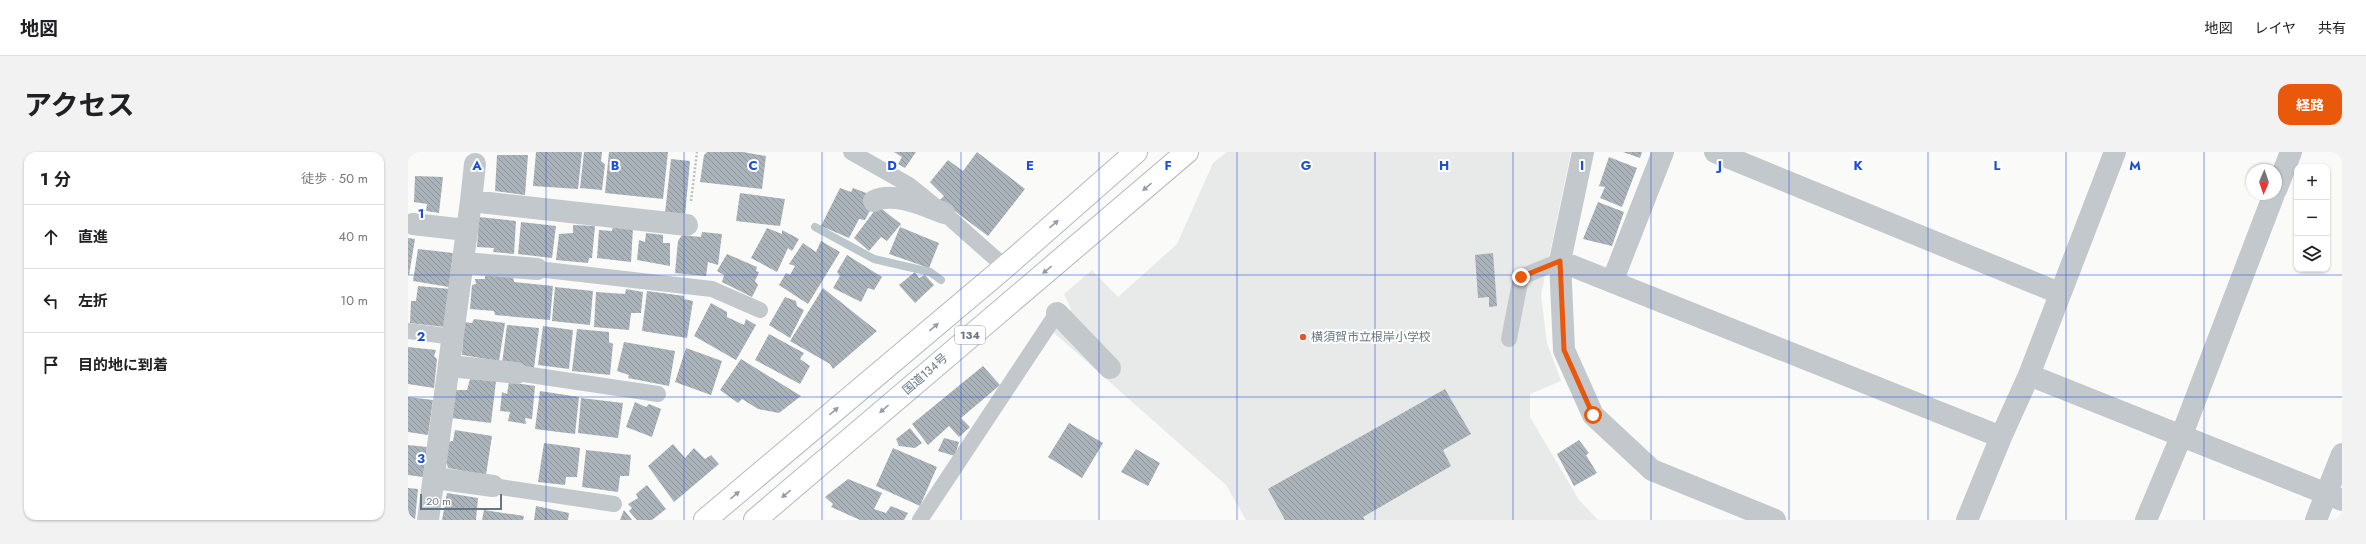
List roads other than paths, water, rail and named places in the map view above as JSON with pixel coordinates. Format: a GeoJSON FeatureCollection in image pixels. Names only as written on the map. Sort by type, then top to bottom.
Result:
{"type":"FeatureCollection","features":[{"type":"Feature","properties":{"kind":"highway","name":"134"},"geometry":{"type":"LineString","coordinates":[[705,520],[1005,267],[1136,152]]}},
{"type":"Feature","properties":{"kind":"highway","name":"国道134号"},"geometry":{"type":"LineString","coordinates":[[755,520],[1187,152]]}},
{"type":"Feature","properties":{"kind":"street"},"geometry":{"type":"LineString","coordinates":[[1583,152],[1560,261],[1564,350],[1593,415],[1652,470],[1775,520]]}},
{"type":"Feature","properties":{"kind":"street"},"geometry":{"type":"LineString","coordinates":[[1612,282],[1663,152]]}},
{"type":"Feature","properties":{"kind":"street"},"geometry":{"type":"LineString","coordinates":[[1715,152],[2059,293]]}},
{"type":"Feature","properties":{"kind":"street"},"geometry":{"type":"LineString","coordinates":[[1967,520],[2029,375],[2059,293],[2115,152]]}},
{"type":"Feature","properties":{"kind":"street"},"geometry":{"type":"LineString","coordinates":[[2282,175],[2291,152]]}},
{"type":"Feature","properties":{"kind":"street"},"geometry":{"type":"LineString","coordinates":[[428,520],[464,263],[466,230],[475,164]]}},
{"type":"Feature","properties":{"kind":"street"},"geometry":{"type":"LineString","coordinates":[[874,202],[882,198],[906,200],[944,213]]}},
{"type":"Feature","properties":{"kind":"street"},"geometry":{"type":"LineString","coordinates":[[2146,520],[2181,437],[2272,200]]}},
{"type":"Feature","properties":{"kind":"street"},"geometry":{"type":"LineString","coordinates":[[471,202],[687,225]]}},
{"type":"Feature","properties":{"kind":"street"},"geometry":{"type":"LineString","coordinates":[[413,224],[466,230]]}},
{"type":"Feature","properties":{"kind":"street"},"geometry":{"type":"LineString","coordinates":[[1560,261],[2001,438]]}},
{"type":"Feature","properties":{"kind":"street"},"geometry":{"type":"LineString","coordinates":[[464,263],[537,269]]}},
{"type":"Feature","properties":{"kind":"street"},"geometry":{"type":"LineString","coordinates":[[1056,313],[1110,368]]}},
{"type":"Feature","properties":{"kind":"street"},"geometry":{"type":"LineString","coordinates":[[449,366],[517,372]]}},
{"type":"Feature","properties":{"kind":"street"},"geometry":{"type":"LineString","coordinates":[[2029,375],[2334,497]]}},
{"type":"Feature","properties":{"kind":"street"},"geometry":{"type":"LineString","coordinates":[[2316,520],[2334,497],[2342,454]]}},
{"type":"Feature","properties":{"kind":"street"},"geometry":{"type":"LineString","coordinates":[[435,478],[493,486]]}},
{"type":"Feature","properties":{"kind":"lane"},"geometry":{"type":"LineString","coordinates":[[851,152],[909,185],[944,213],[1005,267]]}},
{"type":"Feature","properties":{"kind":"lane"},"geometry":{"type":"LineString","coordinates":[[1509,339],[1521,277],[1560,261]]}},
{"type":"Feature","properties":{"kind":"lane"},"geometry":{"type":"LineString","coordinates":[[537,269],[712,289],[760,310]]}},
{"type":"Feature","properties":{"kind":"lane"},"geometry":{"type":"LineString","coordinates":[[920,520],[1056,313]]}},
{"type":"Feature","properties":{"kind":"lane"},"geometry":{"type":"LineString","coordinates":[[408,331],[453,337]]}},
{"type":"Feature","properties":{"kind":"lane"},"geometry":{"type":"LineString","coordinates":[[517,372],[658,394]]}},
{"type":"Feature","properties":{"kind":"lane"},"geometry":{"type":"LineString","coordinates":[[493,486],[614,504]]}},
{"type":"Feature","properties":{"kind":"waterway"},"geometry":{"type":"LineString","coordinates":[[815,227],[874,259],[930,272],[941,280]]}},
{"type":"Feature","properties":{"kind":"place","name":"横須賀市立根岸小学校"},"geometry":{"type":"Point","coordinates":[1303,337]}}]}
